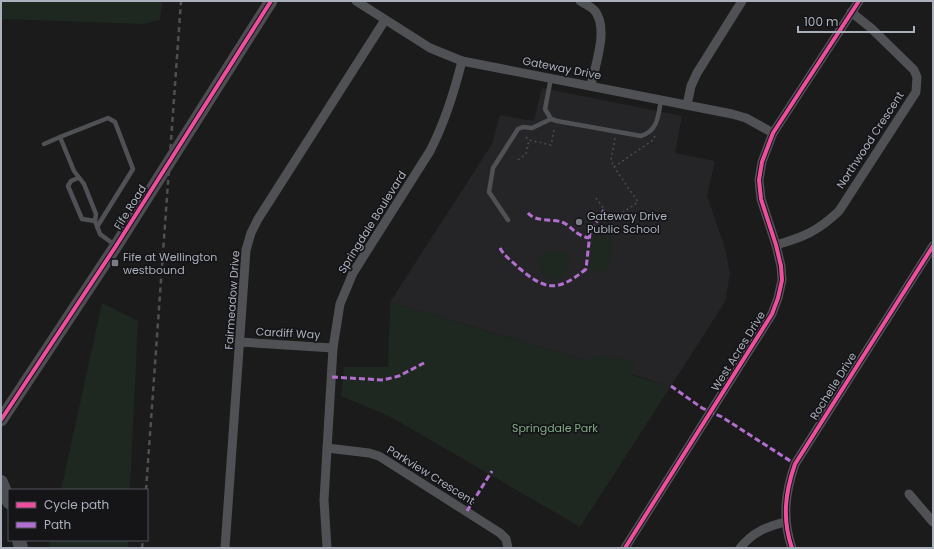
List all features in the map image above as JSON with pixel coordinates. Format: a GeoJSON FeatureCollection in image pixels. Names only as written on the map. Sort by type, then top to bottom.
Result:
{"type":"FeatureCollection","features":[{"type":"Feature","properties":{"kind":"main road"},"geometry":{"type":"LineString","coordinates":[[1,482],[8,500]]}},
{"type":"Feature","properties":{"kind":"street","name":"Fife Road"},"geometry":{"type":"LineString","coordinates":[[1,420],[6,408],[116,246],[272,1]]}},
{"type":"Feature","properties":{"kind":"street","name":"Gateway Drive"},"geometry":{"type":"LineString","coordinates":[[356,1],[430,48],[462,61],[732,114],[746,118],[773,133]]}},
{"type":"Feature","properties":{"kind":"street"},"geometry":{"type":"LineString","coordinates":[[580,1],[594,9],[599,18],[602,30],[591,86]]}},
{"type":"Feature","properties":{"kind":"street"},"geometry":{"type":"LineString","coordinates":[[687,105],[691,86],[697,73],[742,1]]}},
{"type":"Feature","properties":{"kind":"street","name":"West Acres Drive"},"geometry":{"type":"LineString","coordinates":[[625,548],[772,314],[782,280],[776,245],[761,199],[759,180],[766,148],[773,133],[859,1]]}},
{"type":"Feature","properties":{"kind":"street","name":"Northwood Crescent"},"geometry":{"type":"LineString","coordinates":[[776,245],[803,237],[823,226],[839,211],[916,92],[917,77],[914,70],[871,28],[851,12]]}},
{"type":"Feature","properties":{"kind":"street","name":"Fairmeadow Drive"},"geometry":{"type":"LineString","coordinates":[[225,548],[246,250],[251,233],[262,212],[385,20]]}},
{"type":"Feature","properties":{"kind":"street","name":"Springdale Boulevard"},"geometry":{"type":"LineString","coordinates":[[327,548],[324,500],[336,319],[346,288],[353,273],[433,146],[452,102],[462,61]]}},
{"type":"Feature","properties":{"kind":"street","name":"Rochelle Drive"},"geometry":{"type":"LineString","coordinates":[[792,548],[785,522],[788,487],[800,455],[933,246]]}},
{"type":"Feature","properties":{"kind":"street","name":"Cardiff Way"},"geometry":{"type":"LineString","coordinates":[[240,342],[333,348]]}},
{"type":"Feature","properties":{"kind":"street","name":"Parkview Crescent"},"geometry":{"type":"LineString","coordinates":[[327,448],[369,453],[379,456],[500,533],[506,539],[508,548]]}},
{"type":"Feature","properties":{"kind":"street"},"geometry":{"type":"LineString","coordinates":[[909,494],[933,522]]}},
{"type":"Feature","properties":{"kind":"street"},"geometry":{"type":"LineString","coordinates":[[740,548],[750,537],[759,531],[769,526],[785,522]]}},
{"type":"Feature","properties":{"kind":"lane"},"geometry":{"type":"LineString","coordinates":[[551,78],[545,109],[551,119]]}},
{"type":"Feature","properties":{"kind":"lane"},"geometry":{"type":"LineString","coordinates":[[508,220],[489,192],[493,168],[518,129],[523,127],[532,128],[551,119],[641,136],[651,132],[654,128],[661,100]]}},
{"type":"Feature","properties":{"kind":"lane"},"geometry":{"type":"LineString","coordinates":[[44,144],[103,119],[108,118],[115,122],[133,169],[97,227]]}},
{"type":"Feature","properties":{"kind":"lane"},"geometry":{"type":"LineString","coordinates":[[60,137],[78,178],[84,184],[96,214],[97,227],[100,234],[116,246]]}},
{"type":"Feature","properties":{"kind":"lane"},"geometry":{"type":"LineString","coordinates":[[78,178],[71,180],[68,186],[82,219],[96,221]]}},
{"type":"Feature","properties":{"kind":"path"},"geometry":{"type":"LineString","coordinates":[[526,137],[529,140],[551,144],[554,130]]}},
{"type":"Feature","properties":{"kind":"path"},"geometry":{"type":"LineString","coordinates":[[614,167],[654,140],[655,136]]}},
{"type":"Feature","properties":{"kind":"path"},"geometry":{"type":"LineString","coordinates":[[596,198],[612,220],[638,202],[614,167],[611,160],[615,138]]}},
{"type":"Feature","properties":{"kind":"path"},"geometry":{"type":"LineString","coordinates":[[518,160],[526,154],[529,140]]}},
{"type":"Feature","properties":{"kind":"shaded area","name":"Gateway Drive Public School"},"geometry":{"type":"Polygon","coordinates":[[[542,88],[682,116],[675,153],[715,161],[707,196],[725,248],[730,273],[725,302],[671,386],[390,302],[492,144],[500,115],[534,121],[542,88]]]}},
{"type":"Feature","properties":{"kind":"green space"},"geometry":{"type":"Polygon","coordinates":[[[1,1],[162,1],[160,20],[143,24],[1,19],[1,1]]]}},
{"type":"Feature","properties":{"kind":"green space"},"geometry":{"type":"Polygon","coordinates":[[[595,235],[614,238],[608,272],[589,269],[595,235]]]}},
{"type":"Feature","properties":{"kind":"green space"},"geometry":{"type":"Polygon","coordinates":[[[545,252],[567,252],[569,255],[570,259],[568,267],[558,280],[547,277],[540,270],[538,260],[545,252]]]}},
{"type":"Feature","properties":{"kind":"green space","name":"Springdale Park"},"geometry":{"type":"Polygon","coordinates":[[[390,302],[584,360],[604,356],[635,361],[631,375],[671,386],[580,527],[389,416],[341,396],[344,367],[388,367],[390,302]]]}},
{"type":"Feature","properties":{"kind":"green space"},"geometry":{"type":"Polygon","coordinates":[[[102,303],[138,321],[130,489],[61,489],[102,303]]]}},
{"type":"Feature","properties":{"kind":"green space"},"geometry":{"type":"Polygon","coordinates":[[[50,541],[128,541],[128,548],[48,548],[50,541]]]}},
{"type":"Feature","properties":{"kind":"railway"},"geometry":{"type":"LineString","coordinates":[[146,489],[181,1]]}},
{"type":"Feature","properties":{"kind":"railway"},"geometry":{"type":"LineString","coordinates":[[142,548],[143,541]]}},
{"type":"Feature","properties":{"kind":"marked path"},"geometry":{"type":"LineString","coordinates":[[500,248],[506,256],[528,276],[552,286],[560,285],[568,282],[586,269],[590,233],[604,210]]}},
{"type":"Feature","properties":{"kind":"marked path"},"geometry":{"type":"LineString","coordinates":[[528,213],[535,218],[562,222],[580,235],[589,238]]}},
{"type":"Feature","properties":{"kind":"marked path"},"geometry":{"type":"LineString","coordinates":[[332,377],[383,380],[399,376],[424,363]]}},
{"type":"Feature","properties":{"kind":"marked path"},"geometry":{"type":"LineString","coordinates":[[671,386],[702,408],[722,417],[795,464]]}},
{"type":"Feature","properties":{"kind":"marked path"},"geometry":{"type":"LineString","coordinates":[[467,511],[492,471]]}},
{"type":"Feature","properties":{"kind":"cycle path"},"geometry":{"type":"LineString","coordinates":[[1,420],[116,246],[271,1]]}},
{"type":"Feature","properties":{"kind":"cycle path"},"geometry":{"type":"LineString","coordinates":[[625,548],[772,314],[778,298],[782,280],[781,266],[776,245],[761,199],[759,180],[762,162],[773,133],[859,1]]}},
{"type":"Feature","properties":{"kind":"cycle path"},"geometry":{"type":"LineString","coordinates":[[792,548],[787,527],[786,506],[789,485],[795,464],[933,246]]}},
{"type":"Feature","properties":{"kind":"place","name":"Gateway Drive Public School"},"geometry":{"type":"Point","coordinates":[579,222]}},
{"type":"Feature","properties":{"kind":"place","name":"Fife at Wellington westbound"},"geometry":{"type":"Point","coordinates":[115,263]}}]}
